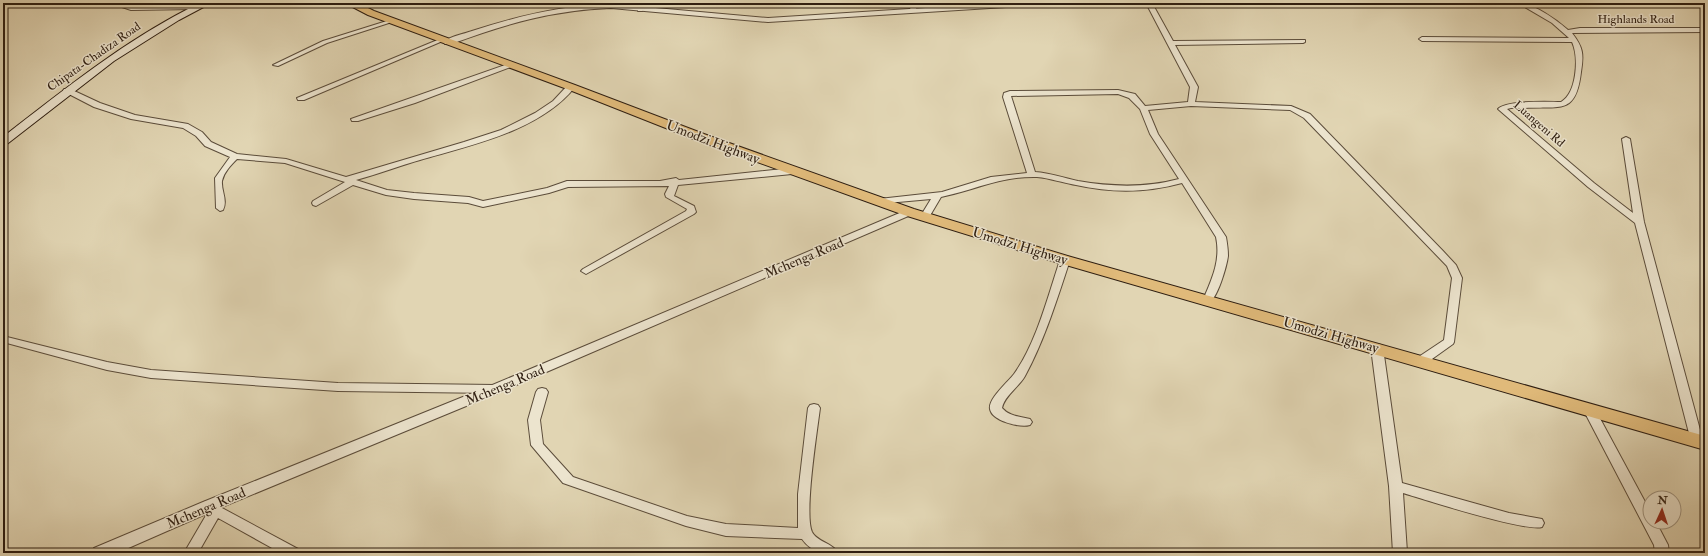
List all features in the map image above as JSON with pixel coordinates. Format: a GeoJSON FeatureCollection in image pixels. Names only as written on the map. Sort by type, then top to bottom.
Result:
{"type":"FeatureCollection","features":[{"type":"Feature","properties":{"kind":"highway","name":"Umodzi Highway"},"geometry":{"type":"LineString","coordinates":[[350,3],[392,21],[792,171],[909,212],[1065,260],[1377,348],[1701,442]]}},
{"type":"Feature","properties":{"kind":"main road","name":"Chipata-Chadiza Road"},"geometry":{"type":"LineString","coordinates":[[3,142],[67,92],[146,36],[195,8],[207,3]]}},
{"type":"Feature","properties":{"kind":"street"},"geometry":{"type":"LineString","coordinates":[[123,3],[124,6],[131,8],[195,8]]}},
{"type":"Feature","properties":{"kind":"street"},"geometry":{"type":"LineString","coordinates":[[640,10],[647,3]]}},
{"type":"Feature","properties":{"kind":"street"},"geometry":{"type":"LineString","coordinates":[[909,3],[915,11]]}},
{"type":"Feature","properties":{"kind":"street"},"geometry":{"type":"LineString","coordinates":[[301,98],[445,41],[528,15],[587,5],[768,20],[1038,3]]}},
{"type":"Feature","properties":{"kind":"street"},"geometry":{"type":"LineString","coordinates":[[1149,3],[1194,87],[1192,104]]}},
{"type":"Feature","properties":{"kind":"street"},"geometry":{"type":"LineString","coordinates":[[1521,3],[1567,32],[1575,40]]}},
{"type":"Feature","properties":{"kind":"street"},"geometry":{"type":"LineString","coordinates":[[276,65],[325,42],[392,21]]}},
{"type":"Feature","properties":{"kind":"street","name":"Highlands Road"},"geometry":{"type":"LineString","coordinates":[[1567,32],[1705,30]]}},
{"type":"Feature","properties":{"kind":"street"},"geometry":{"type":"LineString","coordinates":[[1422,39],[1575,40]]}},
{"type":"Feature","properties":{"kind":"street","name":"Luangeni Rd"},"geometry":{"type":"LineString","coordinates":[[1575,40],[1578,49],[1578,69],[1575,93],[1571,100],[1558,105],[1509,106],[1502,109],[1591,184],[1639,222]]}},
{"type":"Feature","properties":{"kind":"street"},"geometry":{"type":"LineString","coordinates":[[1171,42],[1302,41]]}},
{"type":"Feature","properties":{"kind":"street"},"geometry":{"type":"LineString","coordinates":[[355,119],[412,101],[511,65]]}},
{"type":"Feature","properties":{"kind":"street"},"geometry":{"type":"LineString","coordinates":[[316,203],[349,180],[469,144],[537,115],[554,104],[571,87]]}},
{"type":"Feature","properties":{"kind":"street"},"geometry":{"type":"LineString","coordinates":[[67,92],[97,105],[134,117],[185,126],[199,134],[212,147],[235,156],[286,161],[386,192],[414,196],[469,200],[483,204],[548,190],[567,184],[634,185],[792,171]]}},
{"type":"Feature","properties":{"kind":"street"},"geometry":{"type":"LineString","coordinates":[[1032,175],[1007,95],[1013,93],[1118,92],[1132,96],[1143,108],[1154,134],[1221,237],[1224,248],[1224,259],[1208,300]]}},
{"type":"Feature","properties":{"kind":"street"},"geometry":{"type":"LineString","coordinates":[[1143,108],[1192,104],[1291,108],[1306,116],[1440,253],[1451,266],[1457,278],[1449,342],[1421,361]]}},
{"type":"Feature","properties":{"kind":"street"},"geometry":{"type":"LineString","coordinates":[[1626,139],[1639,222],[1701,442]]}},
{"type":"Feature","properties":{"kind":"street"},"geometry":{"type":"LineString","coordinates":[[220,208],[221,201],[217,184],[222,171],[235,156]]}},
{"type":"Feature","properties":{"kind":"street"},"geometry":{"type":"LineString","coordinates":[[879,202],[938,195],[963,190],[987,180],[1032,175],[1049,176],[1074,183],[1116,190],[1153,188],[1184,180]]}},
{"type":"Feature","properties":{"kind":"street"},"geometry":{"type":"LineString","coordinates":[[586,271],[691,212],[691,208],[670,197],[669,194],[676,181]]}},
{"type":"Feature","properties":{"kind":"street"},"geometry":{"type":"LineString","coordinates":[[925,217],[938,195]]}},
{"type":"Feature","properties":{"kind":"street","name":"Mchenga Road"},"geometry":{"type":"LineString","coordinates":[[100,553],[212,508],[495,389],[909,212]]}},
{"type":"Feature","properties":{"kind":"street"},"geometry":{"type":"LineString","coordinates":[[1026,422],[1008,420],[1000,415],[996,409],[997,402],[1019,376],[1036,344],[1065,260]]}},
{"type":"Feature","properties":{"kind":"street"},"geometry":{"type":"LineString","coordinates":[[3,340],[107,366],[151,374],[338,387],[495,389]]}},
{"type":"Feature","properties":{"kind":"street"},"geometry":{"type":"LineString","coordinates":[[1377,348],[1396,486],[1400,552]]}},
{"type":"Feature","properties":{"kind":"street"},"geometry":{"type":"LineString","coordinates":[[542,392],[534,420],[537,445],[568,480],[679,519],[726,530],[806,534]]}},
{"type":"Feature","properties":{"kind":"street"},"geometry":{"type":"LineString","coordinates":[[814,408],[806,479],[804,516],[806,534],[817,545],[831,553]]}},
{"type":"Feature","properties":{"kind":"street"},"geometry":{"type":"LineString","coordinates":[[1590,410],[1661,545],[1662,553]]}},
{"type":"Feature","properties":{"kind":"street"},"geometry":{"type":"LineString","coordinates":[[1396,486],[1509,518],[1537,523]]}},
{"type":"Feature","properties":{"kind":"street"},"geometry":{"type":"LineString","coordinates":[[191,553],[212,508],[293,553]]}}]}
